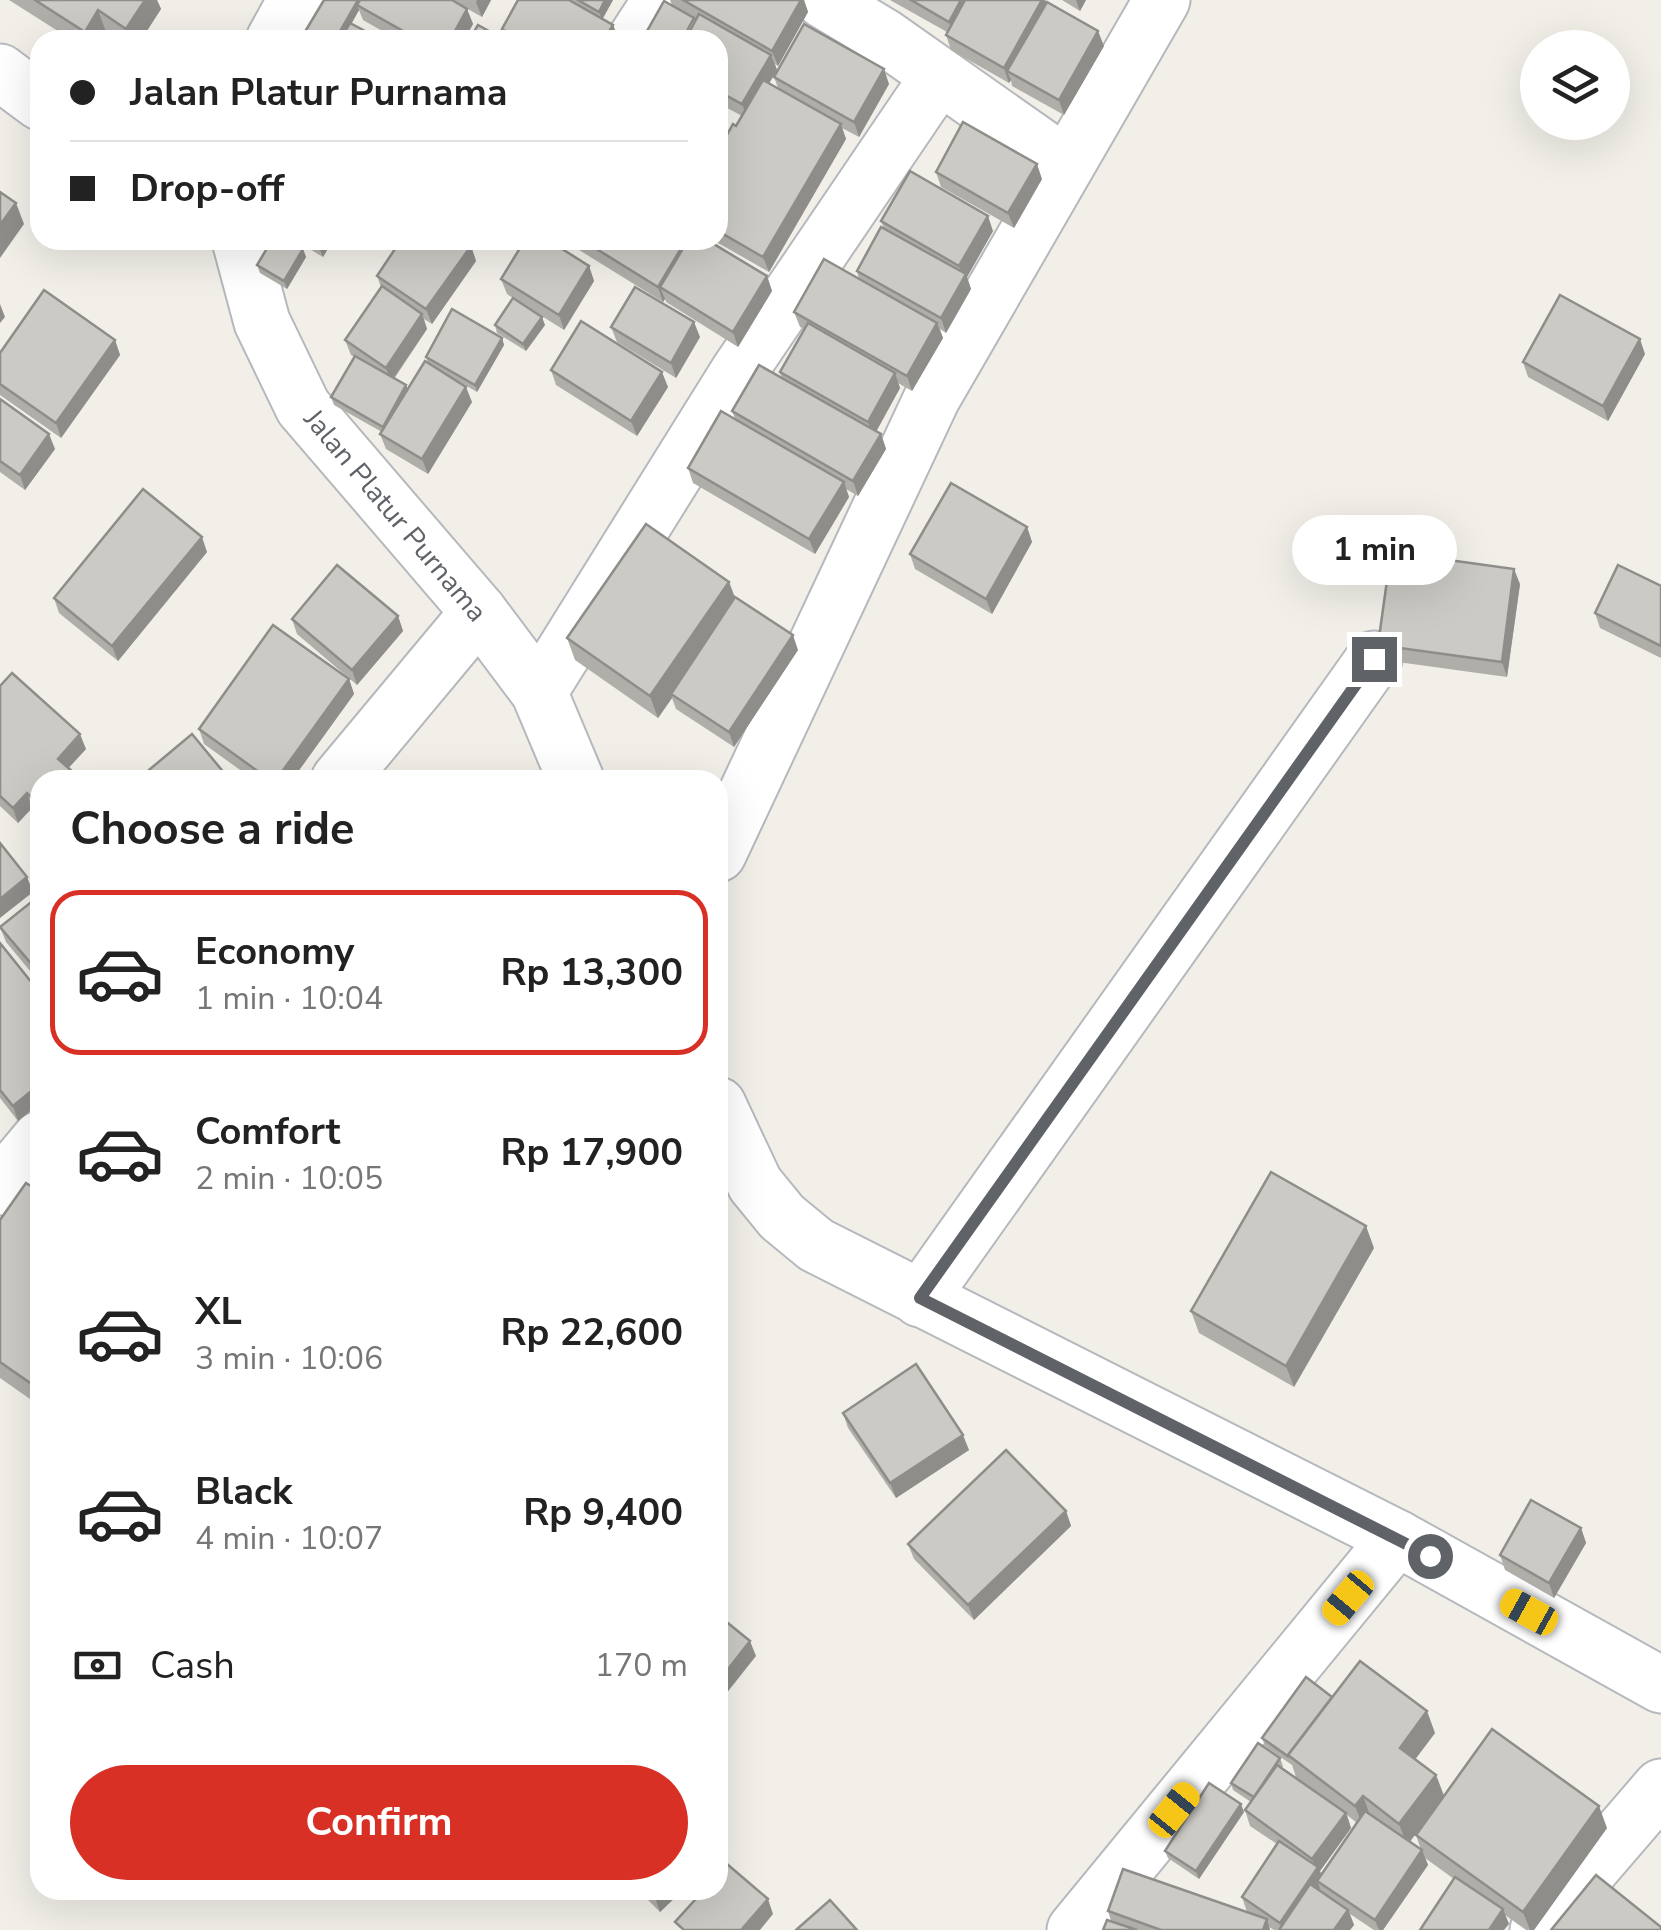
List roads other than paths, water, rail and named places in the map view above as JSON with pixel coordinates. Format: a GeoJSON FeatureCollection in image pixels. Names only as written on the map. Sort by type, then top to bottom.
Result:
{"type":"FeatureCollection","features":[{"type":"Feature","properties":{"kind":"street"},"geometry":{"type":"LineString","coordinates":[[280,30],[296,0]]}},
{"type":"Feature","properties":{"kind":"street"},"geometry":{"type":"LineString","coordinates":[[642,30],[661,0]]}},
{"type":"Feature","properties":{"kind":"street"},"geometry":{"type":"LineString","coordinates":[[823,0],[883,36],[1066,164]]}},
{"type":"Feature","properties":{"kind":"street"},"geometry":{"type":"LineString","coordinates":[[728,833],[932,398],[1162,0]]}},
{"type":"Feature","properties":{"kind":"street"},"geometry":{"type":"LineString","coordinates":[[0,72],[30,94]]}},
{"type":"Feature","properties":{"kind":"street"},"geometry":{"type":"LineString","coordinates":[[539,692],[738,374],[939,76]]}},
{"type":"Feature","properties":{"kind":"street","name":"Jalan Platur Purnama"},"geometry":{"type":"LineString","coordinates":[[238,250],[262,322],[304,408],[479,612],[539,692],[572,770]]}},
{"type":"Feature","properties":{"kind":"street"},"geometry":{"type":"LineString","coordinates":[[347,770],[479,612]]}},
{"type":"Feature","properties":{"kind":"street"},"geometry":{"type":"LineString","coordinates":[[920,1298],[1374,659]]}},
{"type":"Feature","properties":{"kind":"street"},"geometry":{"type":"LineString","coordinates":[[728,1126],[755,1184],[782,1218],[816,1245],[1397,1538],[1661,1685]]}},
{"type":"Feature","properties":{"kind":"street"},"geometry":{"type":"LineString","coordinates":[[2,1180],[30,1150]]}},
{"type":"Feature","properties":{"kind":"street"},"geometry":{"type":"LineString","coordinates":[[1074,1930],[1397,1538]]}},
{"type":"Feature","properties":{"kind":"street"},"geometry":{"type":"LineString","coordinates":[[1538,1930],[1661,1786]]}}]}
